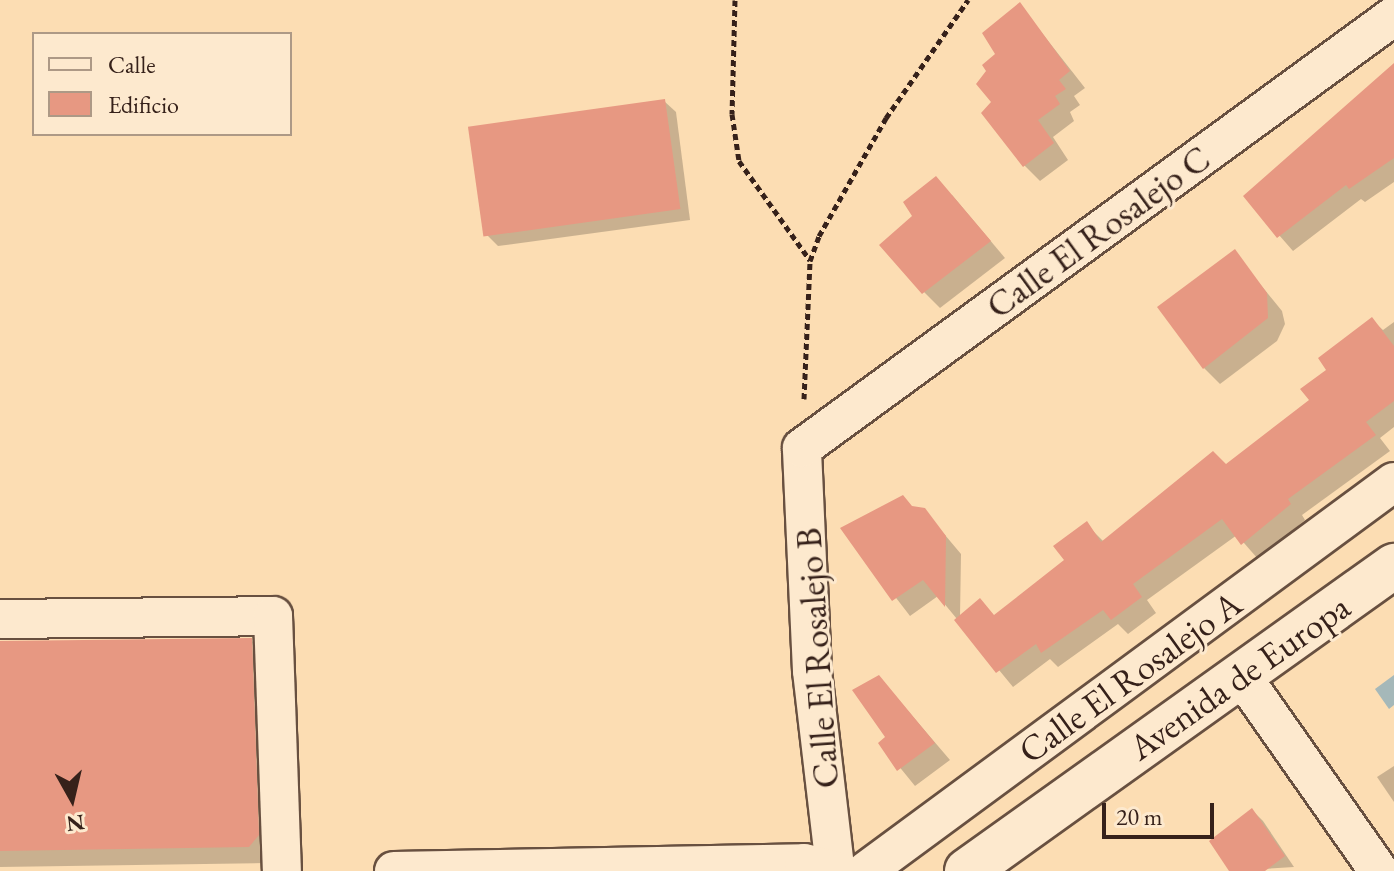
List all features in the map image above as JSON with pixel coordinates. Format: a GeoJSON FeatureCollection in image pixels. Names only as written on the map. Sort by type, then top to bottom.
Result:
{"type":"FeatureCollection","features":[{"type":"Feature","properties":{"kind":"main road","name":"Avenida de Europa"},"geometry":{"type":"LineString","coordinates":[[967,871],[1394,566]]}},
{"type":"Feature","properties":{"kind":"street","name":"Calle El Rosalejo C"},"geometry":{"type":"LineString","coordinates":[[802,448],[1394,16]]}},
{"type":"Feature","properties":{"kind":"street","name":"Calle El Rosalejo B"},"geometry":{"type":"LineString","coordinates":[[802,448],[812,671],[846,870]]}},
{"type":"Feature","properties":{"kind":"street","name":"Calle El Rosalejo A"},"geometry":{"type":"LineString","coordinates":[[846,870],[1394,482]]}},
{"type":"Feature","properties":{"kind":"street"},"geometry":{"type":"LineString","coordinates":[[0,619],[273,616],[282,871]]}},
{"type":"Feature","properties":{"kind":"street"},"geometry":{"type":"LineString","coordinates":[[1241,675],[1379,871]]}},
{"type":"Feature","properties":{"kind":"street"},"geometry":{"type":"LineString","coordinates":[[394,871],[804,863],[846,870]]}},
{"type":"Feature","properties":{"kind":"path"},"geometry":{"type":"LineString","coordinates":[[735,0],[732,114],[739,161],[810,261]]}},
{"type":"Feature","properties":{"kind":"path"},"geometry":{"type":"LineString","coordinates":[[802,448],[810,261],[819,236],[886,118],[968,0]]}},
{"type":"Feature","properties":{"kind":"shaded area"},"geometry":{"type":"Polygon","coordinates":[[[1394,675],[1394,705],[1389,709],[1375,689],[1394,675]]]}},
{"type":"Feature","properties":{"kind":"building"},"geometry":{"type":"Polygon","coordinates":[[[1020,2],[1070,71],[1059,80],[1066,89],[1055,96],[1060,104],[1038,120],[1054,143],[1023,167],[981,113],[991,102],[976,84],[986,71],[982,65],[995,54],[982,33],[1020,2]]]}},
{"type":"Feature","properties":{"kind":"building"},"geometry":{"type":"Polygon","coordinates":[[[1394,63],[1394,158],[1349,189],[1346,185],[1277,238],[1243,196],[1394,63]]]}},
{"type":"Feature","properties":{"kind":"building"},"geometry":{"type":"Polygon","coordinates":[[[665,99],[680,209],[483,237],[468,127],[665,99]]]}},
{"type":"Feature","properties":{"kind":"building"},"geometry":{"type":"Polygon","coordinates":[[[936,176],[991,241],[922,294],[879,245],[912,216],[903,202],[936,176]]]}},
{"type":"Feature","properties":{"kind":"building"},"geometry":{"type":"Polygon","coordinates":[[[1235,249],[1267,293],[1268,318],[1203,369],[1157,307],[1235,249]]]}},
{"type":"Feature","properties":{"kind":"building"},"geometry":{"type":"Polygon","coordinates":[[[1372,317],[1394,346],[1394,401],[1366,422],[1376,435],[1288,499],[1291,504],[1241,545],[1222,519],[1133,584],[1142,597],[1111,620],[1103,610],[1041,653],[1036,644],[996,673],[954,620],[980,598],[994,615],[1064,560],[1053,546],[1087,521],[1101,542],[1213,451],[1226,464],[1309,400],[1300,389],[1326,370],[1318,358],[1372,317]]]}},
{"type":"Feature","properties":{"kind":"building"},"geometry":{"type":"Polygon","coordinates":[[[903,495],[912,506],[925,508],[946,536],[945,607],[923,580],[892,601],[840,528],[903,495]]]}},
{"type":"Feature","properties":{"kind":"building"},"geometry":{"type":"Polygon","coordinates":[[[252,638],[259,835],[249,847],[0,851],[0,641],[252,638]]]}},
{"type":"Feature","properties":{"kind":"building"},"geometry":{"type":"Polygon","coordinates":[[[879,675],[935,743],[897,771],[878,743],[885,737],[852,690],[879,675]]]}},
{"type":"Feature","properties":{"kind":"building"},"geometry":{"type":"Polygon","coordinates":[[[1252,808],[1285,856],[1265,871],[1229,871],[1209,841],[1252,808]]]}}]}
